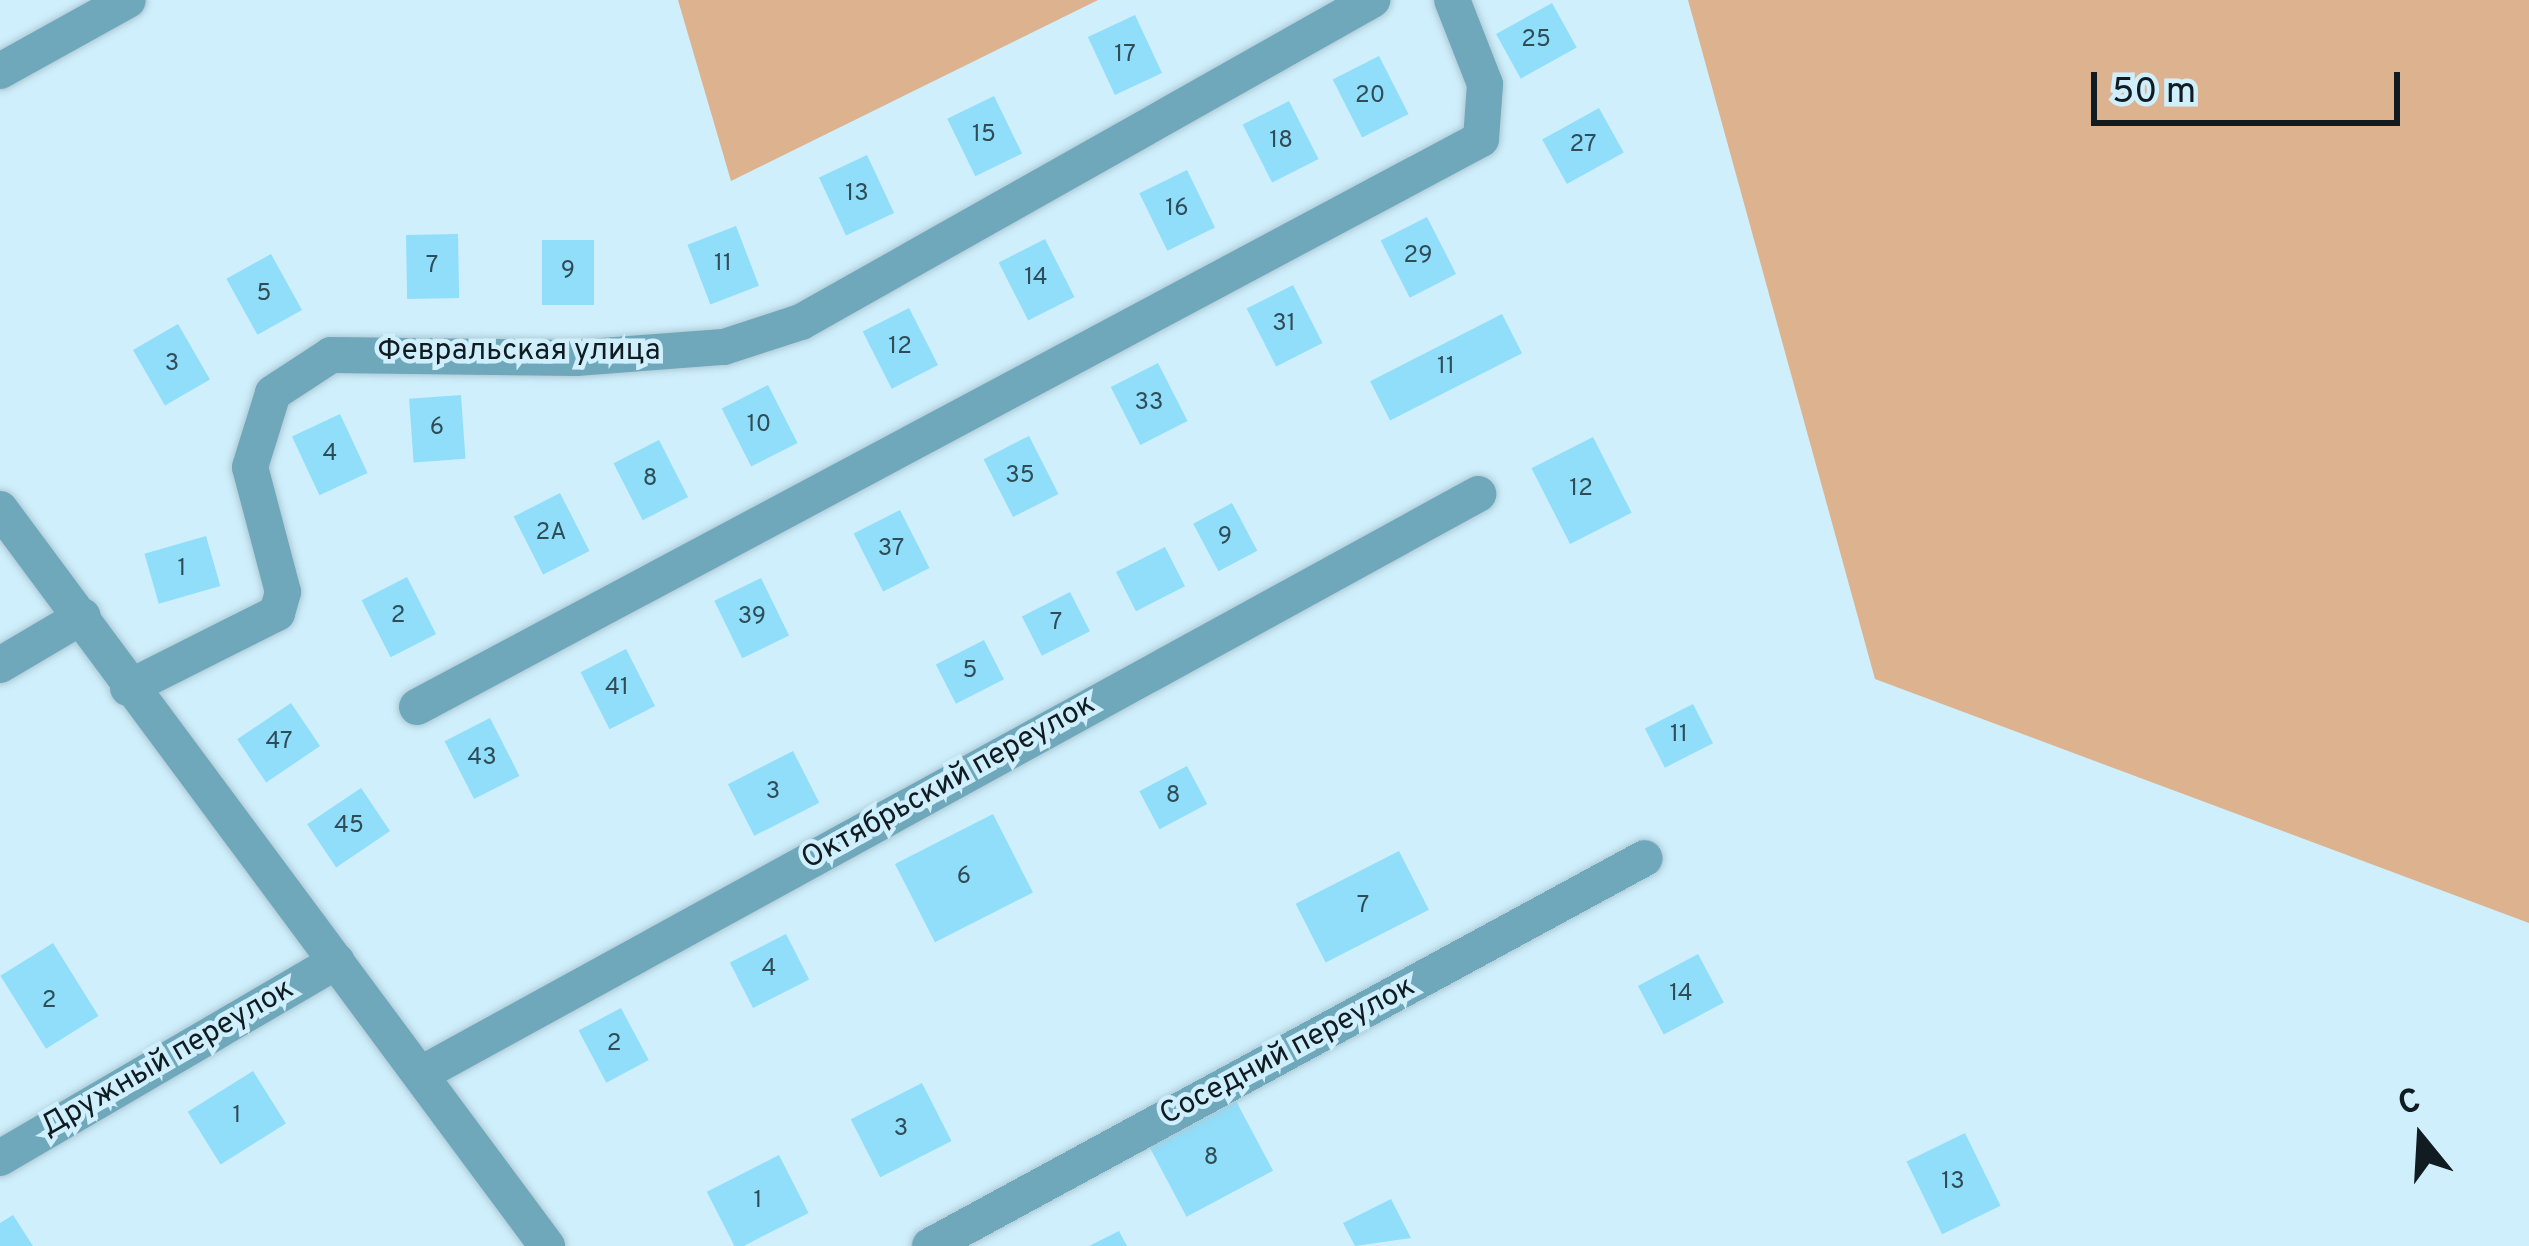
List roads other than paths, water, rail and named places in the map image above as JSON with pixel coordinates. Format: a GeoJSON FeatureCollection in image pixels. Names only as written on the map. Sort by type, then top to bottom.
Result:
{"type":"FeatureCollection","features":[{"type":"Feature","properties":{"kind":"street"},"geometry":{"type":"LineString","coordinates":[[0,71],[128,0]]}},
{"type":"Feature","properties":{"kind":"street","name":"Февральская улица"},"geometry":{"type":"LineString","coordinates":[[128,688],[278,613],[283,592],[250,467],[273,393],[331,355],[576,358],[724,347],[801,322],[1372,0]]}},
{"type":"Feature","properties":{"kind":"street"},"geometry":{"type":"LineString","coordinates":[[417,707],[1481,139],[1485,84],[1452,0]]}},
{"type":"Feature","properties":{"kind":"street","name":"Октябрьский переулок"},"geometry":{"type":"LineString","coordinates":[[421,1074],[1478,494]]}},
{"type":"Feature","properties":{"kind":"street"},"geometry":{"type":"LineString","coordinates":[[0,508],[83,616],[128,688],[548,1246]]}},
{"type":"Feature","properties":{"kind":"street"},"geometry":{"type":"LineString","coordinates":[[0,665],[83,616]]}},
{"type":"Feature","properties":{"kind":"street","name":"Соседний переулок"},"geometry":{"type":"LineString","coordinates":[[930,1246],[1645,858]]}},
{"type":"Feature","properties":{"kind":"street","name":"Дружный переулок"},"geometry":{"type":"LineString","coordinates":[[0,1158],[337,961]]}}]}
